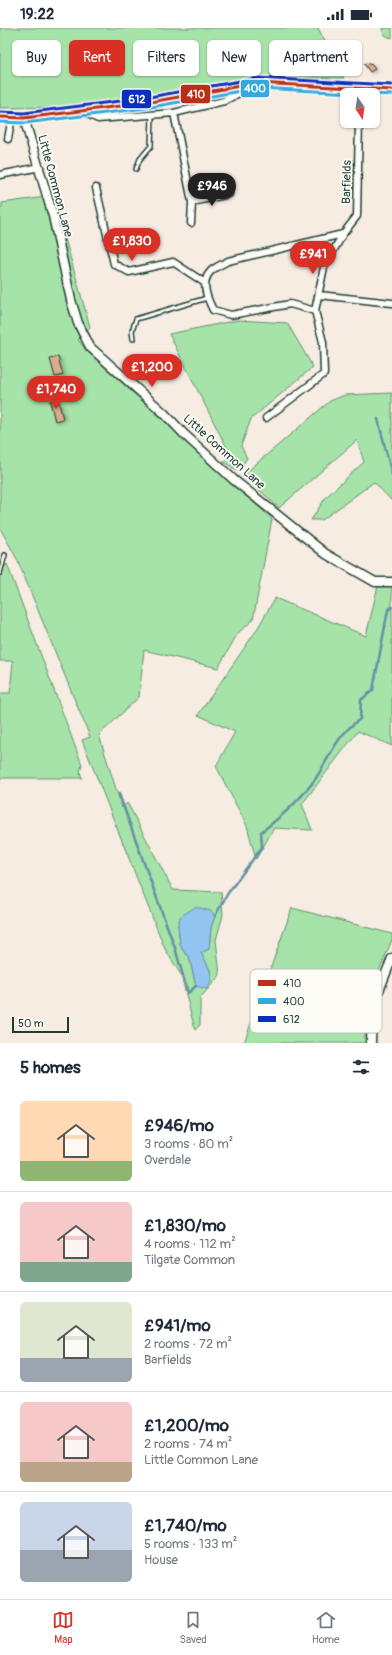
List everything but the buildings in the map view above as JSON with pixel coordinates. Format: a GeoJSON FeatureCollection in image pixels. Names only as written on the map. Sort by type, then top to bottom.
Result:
{"type":"FeatureCollection","features":[{"type":"Feature","properties":{"kind":"main road"},"geometry":{"type":"LineString","coordinates":[[0,117],[24,118],[83,112],[145,103],[257,83],[340,90]]}},
{"type":"Feature","properties":{"kind":"main road"},"geometry":{"type":"LineString","coordinates":[[380,91],[392,90]]}},
{"type":"Feature","properties":{"kind":"street"},"geometry":{"type":"LineString","coordinates":[[83,112],[98,119],[174,113],[224,101],[257,83]]}},
{"type":"Feature","properties":{"kind":"street"},"geometry":{"type":"LineString","coordinates":[[174,113],[192,202],[191,223]]}},
{"type":"Feature","properties":{"kind":"street"},"geometry":{"type":"LineString","coordinates":[[8,139],[12,118]]}},
{"type":"Feature","properties":{"kind":"street","name":"Little Common Lane"},"geometry":{"type":"LineString","coordinates":[[24,118],[40,167],[53,216],[71,300],[78,322],[90,347],[164,412],[184,434],[234,480],[326,554],[375,582],[392,582]]}},
{"type":"Feature","properties":{"kind":"street","name":"Barfields"},"geometry":{"type":"LineString","coordinates":[[266,418],[324,374],[323,342],[315,311],[324,267],[343,234],[357,216],[359,128]]}},
{"type":"Feature","properties":{"kind":"street"},"geometry":{"type":"LineString","coordinates":[[0,174],[40,167]]}},
{"type":"Feature","properties":{"kind":"street"},"geometry":{"type":"LineString","coordinates":[[96,188],[114,264],[129,272],[173,262],[205,283]]}},
{"type":"Feature","properties":{"kind":"street"},"geometry":{"type":"LineString","coordinates":[[192,202],[228,194]]}},
{"type":"Feature","properties":{"kind":"street"},"geometry":{"type":"LineString","coordinates":[[315,311],[290,304],[231,315],[213,310],[207,298],[205,283],[211,271],[228,261],[343,234]]}},
{"type":"Feature","properties":{"kind":"street"},"geometry":{"type":"LineString","coordinates":[[319,295],[392,303]]}},
{"type":"Feature","properties":{"kind":"street"},"geometry":{"type":"LineString","coordinates":[[382,983],[392,958]]}},
{"type":"Feature","properties":{"kind":"street"},"geometry":{"type":"LineString","coordinates":[[371,1033],[371,1043]]}},
{"type":"Feature","properties":{"kind":"lane"},"geometry":{"type":"LineString","coordinates":[[136,169],[140,159],[151,146],[152,115]]}},
{"type":"Feature","properties":{"kind":"lane"},"geometry":{"type":"LineString","coordinates":[[133,339],[132,332],[136,319],[207,298]]}},
{"type":"Feature","properties":{"kind":"lane"},"geometry":{"type":"LineString","coordinates":[[0,573],[5,556]]}},
{"type":"Feature","properties":{"kind":"green space"},"geometry":{"type":"Polygon","coordinates":[[[0,28],[318,28],[324,40],[269,40],[269,76],[343,76],[344,78],[269,77],[74,107],[0,108],[0,28]]]}},
{"type":"Feature","properties":{"kind":"green space"},"geometry":{"type":"Polygon","coordinates":[[[382,28],[392,28],[392,38],[384,35],[382,28]]]}},
{"type":"Feature","properties":{"kind":"green space"},"geometry":{"type":"Polygon","coordinates":[[[53,196],[90,327],[78,340],[89,353],[272,519],[253,620],[238,633],[218,668],[144,650],[139,697],[99,735],[122,808],[127,803],[173,890],[221,892],[223,915],[216,940],[220,975],[200,998],[200,1025],[195,1030],[181,975],[165,949],[82,740],[90,737],[17,559],[0,528],[0,207],[2,207],[2,203],[53,196]],[[58,400],[50,401],[55,421],[63,419],[58,400]],[[215,917],[178,925],[180,944],[183,951],[189,956],[195,983],[211,972],[201,953],[209,949],[211,927],[215,917]]]}},
{"type":"Feature","properties":{"kind":"green space"},"geometry":{"type":"Polygon","coordinates":[[[238,320],[287,323],[313,367],[251,419],[241,446],[247,458],[238,471],[224,462],[231,456],[169,334],[238,320]]]}},
{"type":"Feature","properties":{"kind":"green space"},"geometry":{"type":"Polygon","coordinates":[[[392,393],[392,501],[374,482],[322,520],[311,520],[326,497],[364,462],[357,440],[279,508],[243,475],[330,401],[345,395],[392,393]]]}},
{"type":"Feature","properties":{"kind":"green space"},"geometry":{"type":"Polygon","coordinates":[[[7,564],[82,765],[80,772],[82,778],[0,778],[0,693],[10,693],[13,661],[0,661],[0,573],[7,564]]]}},
{"type":"Feature","properties":{"kind":"green space"},"geometry":{"type":"Polygon","coordinates":[[[378,586],[392,586],[392,746],[358,731],[302,804],[312,830],[274,828],[256,859],[247,826],[216,766],[235,732],[198,715],[256,631],[275,598],[366,636],[378,586]]]}},
{"type":"Feature","properties":{"kind":"green space"},"geometry":{"type":"Polygon","coordinates":[[[292,908],[392,934],[392,940],[380,969],[270,969],[292,908]]]}},
{"type":"Feature","properties":{"kind":"green space"},"geometry":{"type":"Polygon","coordinates":[[[250,1026],[250,1033],[365,1033],[365,1043],[244,1043],[250,1026]]]}},
{"type":"Feature","properties":{"kind":"water"},"geometry":{"type":"Polygon","coordinates":[[[195,907],[211,911],[215,916],[211,927],[209,949],[201,953],[211,975],[210,984],[207,989],[196,986],[189,956],[183,951],[180,944],[178,925],[180,917],[195,907]]]}},
{"type":"Feature","properties":{"kind":"waterway"},"geometry":{"type":"LineString","coordinates":[[378,419],[392,475]]}},
{"type":"Feature","properties":{"kind":"waterway"},"geometry":{"type":"LineString","coordinates":[[215,916],[228,893],[262,847],[261,832],[284,814],[298,800],[316,778],[339,739],[360,719],[361,700],[373,690],[388,610],[392,607]]}},
{"type":"Feature","properties":{"kind":"waterway"},"geometry":{"type":"LineString","coordinates":[[119,794],[175,948],[188,993],[196,986]]}},
{"type":"Feature","properties":{"kind":"transit line","name":"612"},"geometry":{"type":"LineString","coordinates":[[0,112],[24,113],[144,98],[257,78],[392,85]]}},
{"type":"Feature","properties":{"kind":"transit line","name":"410"},"geometry":{"type":"LineString","coordinates":[[0,117],[24,118],[145,103],[257,83],[392,90]]}},
{"type":"Feature","properties":{"kind":"transit line","name":"400"},"geometry":{"type":"LineString","coordinates":[[0,122],[25,123],[146,108],[257,88],[392,95]]}}]}
